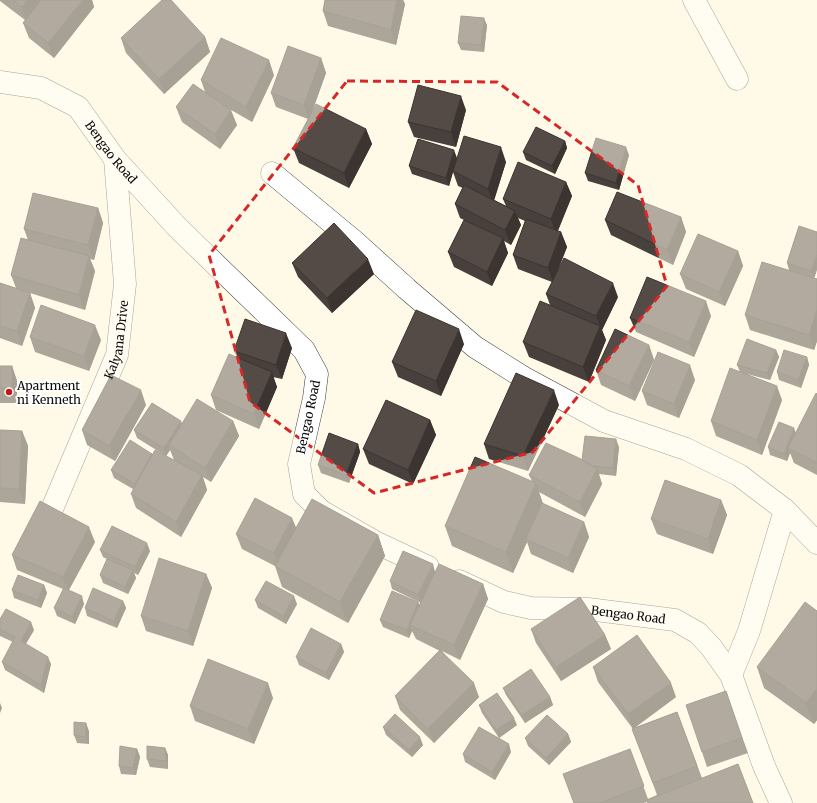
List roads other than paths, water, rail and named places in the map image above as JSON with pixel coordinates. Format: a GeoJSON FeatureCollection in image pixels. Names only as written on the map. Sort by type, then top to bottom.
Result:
{"type":"FeatureCollection","features":[{"type":"Feature","properties":{"kind":"street"},"geometry":{"type":"LineString","coordinates":[[694,0],[737,79]]}},
{"type":"Feature","properties":{"kind":"street","name":"Bengao Road"},"geometry":{"type":"LineString","coordinates":[[0,82],[41,88],[78,107],[115,159],[178,228],[304,350],[317,374],[314,398],[299,464],[304,494],[321,511],[377,543],[504,602],[531,608],[588,609],[674,620],[698,634],[711,647],[732,675],[764,766],[781,803]]}},
{"type":"Feature","properties":{"kind":"street","name":"Kalyana Drive"},"geometry":{"type":"LineString","coordinates":[[52,509],[118,355],[125,284],[115,159]]}},
{"type":"Feature","properties":{"kind":"street"},"geometry":{"type":"LineString","coordinates":[[272,173],[354,241],[475,347],[526,379],[604,421],[686,449],[739,474],[785,510],[817,544]]}},
{"type":"Feature","properties":{"kind":"street"},"geometry":{"type":"LineString","coordinates":[[732,675],[749,631],[785,510]]}},
{"type":"Feature","properties":{"kind":"place","name":"Apartment ni Kenneth"},"geometry":{"type":"Point","coordinates":[9,392]}}]}
